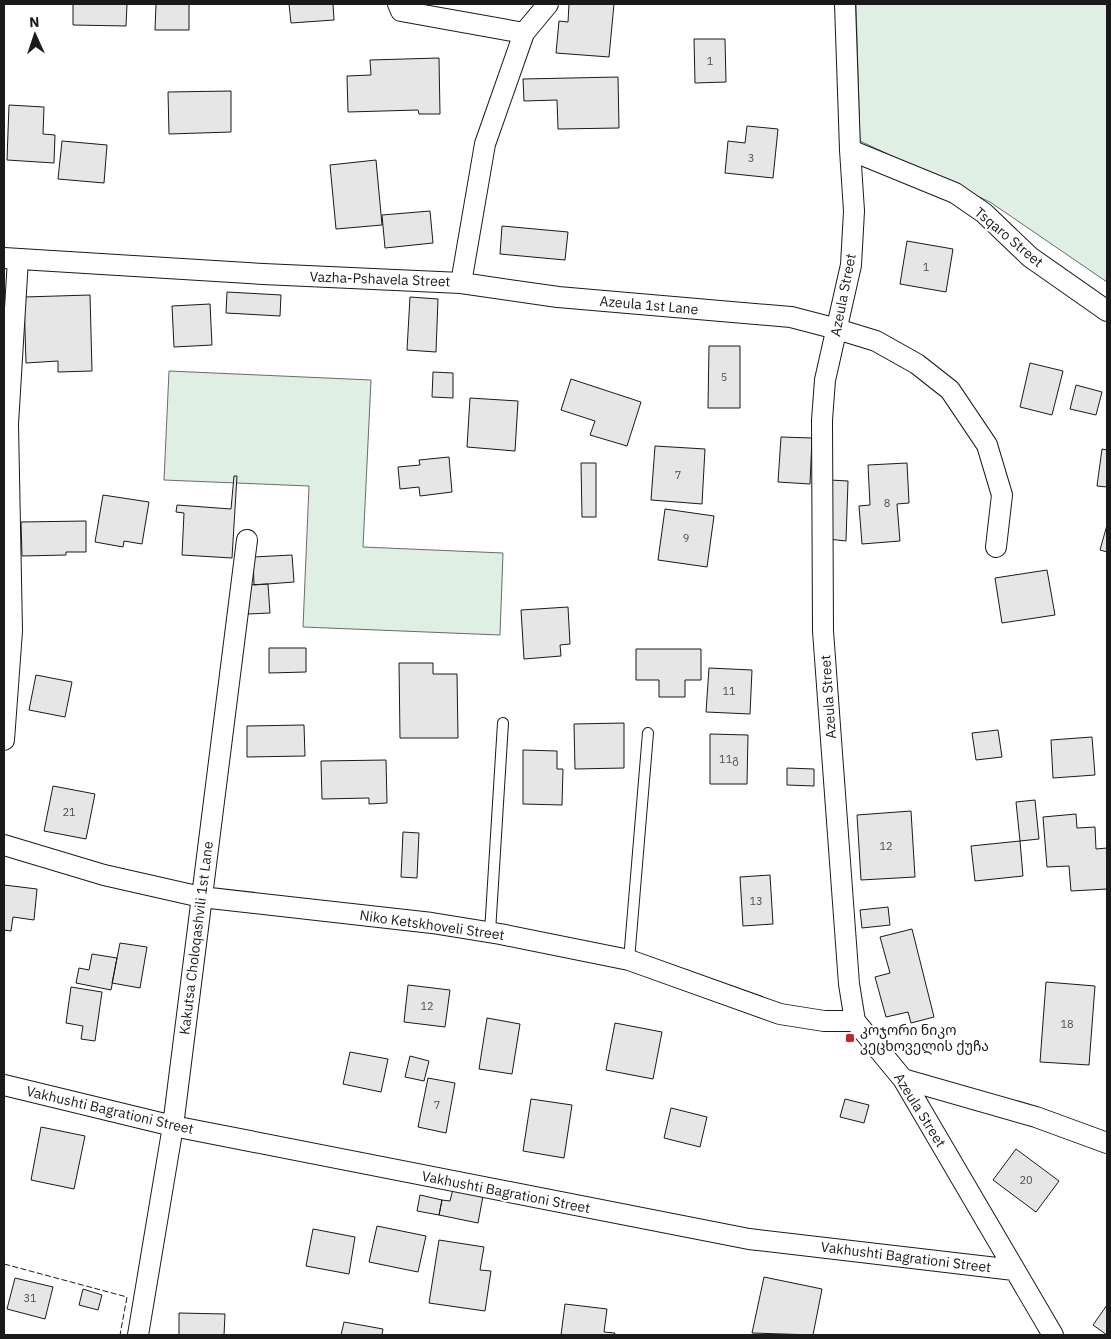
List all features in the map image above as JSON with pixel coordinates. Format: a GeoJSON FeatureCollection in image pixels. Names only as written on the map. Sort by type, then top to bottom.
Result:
{"type":"FeatureCollection","features":[{"type":"Feature","properties":{"kind":"street"},"geometry":{"type":"LineString","coordinates":[[398,4],[401,11],[524,33]]}},
{"type":"Feature","properties":{"kind":"street","name":"Vazha-Pshavela Street"},"geometry":{"type":"LineString","coordinates":[[11,258],[263,274],[461,283],[485,144],[524,33],[548,4]]}},
{"type":"Feature","properties":{"kind":"street","name":"Azeula Street"},"geometry":{"type":"LineString","coordinates":[[845,4],[854,211],[851,265],[825,380],[822,420],[824,631],[849,984],[855,1022],[903,1079],[1053,1335]]}},
{"type":"Feature","properties":{"kind":"street","name":"Tsqaro Street"},"geometry":{"type":"LineString","coordinates":[[850,150],[955,193],[984,213],[1030,257],[1107,311]]}},
{"type":"Feature","properties":{"kind":"street"},"geometry":{"type":"LineString","coordinates":[[4,740],[12,631],[6,535],[11,258]]}},
{"type":"Feature","properties":{"kind":"street","name":"Azeula 1st Lane"},"geometry":{"type":"LineString","coordinates":[[461,283],[558,297],[791,317],[876,342],[917,364],[950,390],[987,445],[1002,495],[996,547]]}},
{"type":"Feature","properties":{"kind":"street","name":"Kakutsa Choloqashvili 1st Lane"},"geometry":{"type":"LineString","coordinates":[[138,1335],[173,1126],[247,540]]}},
{"type":"Feature","properties":{"kind":"street","name":"Niko Ketskhoveli Street"},"geometry":{"type":"LineString","coordinates":[[4,844],[104,875],[201,897],[490,932],[629,960],[780,1014],[855,1022]]}},
{"type":"Feature","properties":{"kind":"street"},"geometry":{"type":"LineString","coordinates":[[903,1079],[1036,1117],[1107,1143]]}},
{"type":"Feature","properties":{"kind":"street","name":"Vakhushti Bagrationi Street"},"geometry":{"type":"LineString","coordinates":[[4,1085],[173,1126],[749,1239],[1014,1270]]}},
{"type":"Feature","properties":{"kind":"lane"},"geometry":{"type":"LineString","coordinates":[[490,932],[503,723]]}},
{"type":"Feature","properties":{"kind":"lane"},"geometry":{"type":"LineString","coordinates":[[629,960],[648,733]]}},
{"type":"Feature","properties":{"kind":"green space"},"geometry":{"type":"Polygon","coordinates":[[[856,4],[1107,4],[1107,282],[990,202],[860,141],[856,4]]]}},
{"type":"Feature","properties":{"kind":"green space"},"geometry":{"type":"Polygon","coordinates":[[[169,371],[371,380],[363,547],[503,553],[500,635],[303,627],[309,486],[164,480],[169,371]]]}},
{"type":"Feature","properties":{"kind":"building"},"geometry":{"type":"Polygon","coordinates":[[[73,4],[127,4],[126,26],[73,25],[73,4]]]}},
{"type":"Feature","properties":{"kind":"building"},"geometry":{"type":"Polygon","coordinates":[[[156,4],[189,4],[189,30],[155,30],[156,4]]]}},
{"type":"Feature","properties":{"kind":"building"},"geometry":{"type":"Polygon","coordinates":[[[289,4],[333,4],[334,20],[291,23],[289,4]]]}},
{"type":"Feature","properties":{"kind":"building"},"geometry":{"type":"Polygon","coordinates":[[[569,4],[614,4],[609,57],[556,53],[559,21],[568,22],[569,4]]]}},
{"type":"Feature","properties":{"kind":"building"},"geometry":{"type":"Polygon","coordinates":[[[694,39],[725,39],[726,82],[695,83],[694,39]]]}},
{"type":"Feature","properties":{"kind":"building"},"geometry":{"type":"Polygon","coordinates":[[[439,58],[440,114],[419,114],[418,110],[348,112],[347,76],[371,75],[370,60],[439,58]]]}},
{"type":"Feature","properties":{"kind":"building"},"geometry":{"type":"Polygon","coordinates":[[[618,77],[619,128],[558,129],[557,100],[524,101],[523,79],[618,77]]]}},
{"type":"Feature","properties":{"kind":"building"},"geometry":{"type":"Polygon","coordinates":[[[231,91],[231,132],[169,134],[168,92],[231,91]]]}},
{"type":"Feature","properties":{"kind":"building"},"geometry":{"type":"Polygon","coordinates":[[[9,105],[44,107],[43,134],[55,135],[54,163],[7,160],[9,105]]]}},
{"type":"Feature","properties":{"kind":"building"},"geometry":{"type":"Polygon","coordinates":[[[747,126],[778,129],[773,178],[725,173],[728,141],[745,143],[747,126]]]}},
{"type":"Feature","properties":{"kind":"building"},"geometry":{"type":"Polygon","coordinates":[[[62,141],[107,145],[104,183],[58,179],[62,141]]]}},
{"type":"Feature","properties":{"kind":"building"},"geometry":{"type":"Polygon","coordinates":[[[376,160],[382,225],[336,229],[330,165],[376,160]]]}},
{"type":"Feature","properties":{"kind":"building"},"geometry":{"type":"Polygon","coordinates":[[[430,211],[433,243],[385,248],[382,215],[430,211]]]}},
{"type":"Feature","properties":{"kind":"building"},"geometry":{"type":"Polygon","coordinates":[[[502,226],[568,232],[565,260],[500,254],[502,226]]]}},
{"type":"Feature","properties":{"kind":"building"},"geometry":{"type":"Polygon","coordinates":[[[907,241],[953,249],[946,292],[900,284],[907,241]]]}},
{"type":"Feature","properties":{"kind":"building"},"geometry":{"type":"Polygon","coordinates":[[[227,292],[281,295],[280,316],[226,313],[227,292]]]}},
{"type":"Feature","properties":{"kind":"building"},"geometry":{"type":"Polygon","coordinates":[[[90,295],[92,371],[58,372],[58,361],[26,363],[24,297],[90,295]]]}},
{"type":"Feature","properties":{"kind":"building"},"geometry":{"type":"Polygon","coordinates":[[[410,297],[438,299],[436,352],[407,350],[410,297]]]}},
{"type":"Feature","properties":{"kind":"building"},"geometry":{"type":"Polygon","coordinates":[[[210,304],[212,345],[174,347],[172,306],[210,304]]]}},
{"type":"Feature","properties":{"kind":"building"},"geometry":{"type":"Polygon","coordinates":[[[709,346],[740,346],[740,408],[708,408],[709,346]]]}},
{"type":"Feature","properties":{"kind":"building"},"geometry":{"type":"Polygon","coordinates":[[[1030,363],[1063,371],[1052,415],[1020,407],[1030,363]]]}},
{"type":"Feature","properties":{"kind":"building"},"geometry":{"type":"Polygon","coordinates":[[[433,372],[453,373],[453,398],[432,397],[433,372]]]}},
{"type":"Feature","properties":{"kind":"building"},"geometry":{"type":"Polygon","coordinates":[[[571,379],[641,402],[627,446],[590,435],[595,421],[561,410],[571,379]]]}},
{"type":"Feature","properties":{"kind":"building"},"geometry":{"type":"Polygon","coordinates":[[[1076,385],[1102,392],[1096,415],[1070,409],[1076,385]]]}},
{"type":"Feature","properties":{"kind":"building"},"geometry":{"type":"Polygon","coordinates":[[[470,398],[518,401],[515,451],[467,447],[470,398]]]}},
{"type":"Feature","properties":{"kind":"building"},"geometry":{"type":"Polygon","coordinates":[[[781,437],[812,438],[810,484],[778,482],[781,437]]]}},
{"type":"Feature","properties":{"kind":"building"},"geometry":{"type":"Polygon","coordinates":[[[655,446],[705,449],[702,504],[651,500],[655,446]]]}},
{"type":"Feature","properties":{"kind":"building"},"geometry":{"type":"Polygon","coordinates":[[[1102,449],[1107,450],[1107,487],[1097,486],[1102,449]]]}},
{"type":"Feature","properties":{"kind":"building"},"geometry":{"type":"Polygon","coordinates":[[[449,457],[452,492],[420,496],[419,487],[400,489],[398,467],[420,465],[419,460],[449,457]]]}},
{"type":"Feature","properties":{"kind":"building"},"geometry":{"type":"Polygon","coordinates":[[[581,463],[596,463],[596,517],[582,517],[581,463]]]}},
{"type":"Feature","properties":{"kind":"building"},"geometry":{"type":"Polygon","coordinates":[[[907,463],[909,503],[897,504],[900,541],[862,544],[859,506],[870,505],[868,465],[907,463]]]}},
{"type":"Feature","properties":{"kind":"building"},"geometry":{"type":"Polygon","coordinates":[[[234,476],[237,476],[232,558],[182,555],[184,513],[176,512],[177,505],[231,509],[234,476]]]}},
{"type":"Feature","properties":{"kind":"building"},"geometry":{"type":"Polygon","coordinates":[[[830,480],[848,481],[846,541],[828,539],[830,480]]]}},
{"type":"Feature","properties":{"kind":"building"},"geometry":{"type":"Polygon","coordinates":[[[103,495],[149,502],[142,544],[124,541],[123,547],[95,542],[103,495]]]}},
{"type":"Feature","properties":{"kind":"building"},"geometry":{"type":"Polygon","coordinates":[[[665,509],[714,516],[707,567],[658,560],[665,509]]]}},
{"type":"Feature","properties":{"kind":"building"},"geometry":{"type":"Polygon","coordinates":[[[86,521],[86,552],[66,552],[66,555],[22,556],[21,522],[86,521]]]}},
{"type":"Feature","properties":{"kind":"building"},"geometry":{"type":"Polygon","coordinates":[[[1107,525],[1107,552],[1100,550],[1107,525]]]}},
{"type":"Feature","properties":{"kind":"building"},"geometry":{"type":"Polygon","coordinates":[[[292,555],[294,582],[254,585],[253,557],[292,555]]]}},
{"type":"Feature","properties":{"kind":"building"},"geometry":{"type":"Polygon","coordinates":[[[1047,570],[1055,615],[1002,623],[995,578],[1047,570]]]}},
{"type":"Feature","properties":{"kind":"building"},"geometry":{"type":"Polygon","coordinates":[[[268,584],[270,613],[248,614],[246,585],[268,584]]]}},
{"type":"Feature","properties":{"kind":"building"},"geometry":{"type":"Polygon","coordinates":[[[568,607],[570,644],[560,645],[561,656],[524,659],[521,610],[568,607]]]}},
{"type":"Feature","properties":{"kind":"building"},"geometry":{"type":"Polygon","coordinates":[[[269,648],[306,648],[306,672],[269,673],[269,648]]]}},
{"type":"Feature","properties":{"kind":"building"},"geometry":{"type":"Polygon","coordinates":[[[636,649],[701,649],[701,680],[685,680],[685,697],[659,697],[659,680],[636,680],[636,649]]]}},
{"type":"Feature","properties":{"kind":"building"},"geometry":{"type":"Polygon","coordinates":[[[399,663],[433,663],[433,674],[457,674],[458,738],[400,738],[399,663]]]}},
{"type":"Feature","properties":{"kind":"building"},"geometry":{"type":"Polygon","coordinates":[[[709,668],[752,670],[750,714],[706,712],[709,668]]]}},
{"type":"Feature","properties":{"kind":"building"},"geometry":{"type":"Polygon","coordinates":[[[36,675],[72,682],[65,717],[29,710],[36,675]]]}},
{"type":"Feature","properties":{"kind":"building"},"geometry":{"type":"Polygon","coordinates":[[[624,723],[624,768],[575,769],[574,724],[624,723]]]}},
{"type":"Feature","properties":{"kind":"building"},"geometry":{"type":"Polygon","coordinates":[[[304,725],[305,756],[247,757],[247,726],[304,725]]]}},
{"type":"Feature","properties":{"kind":"building"},"geometry":{"type":"Polygon","coordinates":[[[998,730],[1002,757],[976,760],[972,733],[998,730]]]}},
{"type":"Feature","properties":{"kind":"building"},"geometry":{"type":"Polygon","coordinates":[[[710,734],[748,735],[747,784],[710,784],[710,734]]]}},
{"type":"Feature","properties":{"kind":"building"},"geometry":{"type":"Polygon","coordinates":[[[1092,737],[1095,775],[1053,778],[1051,740],[1092,737]]]}},
{"type":"Feature","properties":{"kind":"building"},"geometry":{"type":"Polygon","coordinates":[[[523,750],[557,751],[557,769],[563,769],[562,805],[523,804],[523,750]]]}},
{"type":"Feature","properties":{"kind":"building"},"geometry":{"type":"Polygon","coordinates":[[[386,760],[387,803],[369,804],[369,798],[322,799],[321,761],[386,760]]]}},
{"type":"Feature","properties":{"kind":"building"},"geometry":{"type":"Polygon","coordinates":[[[787,768],[814,769],[814,786],[787,785],[787,768]]]}},
{"type":"Feature","properties":{"kind":"building"},"geometry":{"type":"Polygon","coordinates":[[[53,786],[95,794],[86,839],[44,831],[53,786]]]}},
{"type":"Feature","properties":{"kind":"building"},"geometry":{"type":"Polygon","coordinates":[[[1035,800],[1039,839],[1020,841],[1016,802],[1035,800]]]}},
{"type":"Feature","properties":{"kind":"building"},"geometry":{"type":"Polygon","coordinates":[[[911,811],[915,877],[861,880],[857,815],[911,811]]]}},
{"type":"Feature","properties":{"kind":"building"},"geometry":{"type":"Polygon","coordinates":[[[1076,814],[1077,828],[1095,827],[1096,849],[1107,848],[1107,889],[1071,891],[1069,866],[1047,867],[1043,817],[1076,814]]]}},
{"type":"Feature","properties":{"kind":"building"},"geometry":{"type":"Polygon","coordinates":[[[403,832],[419,833],[417,878],[401,877],[403,832]]]}},
{"type":"Feature","properties":{"kind":"building"},"geometry":{"type":"Polygon","coordinates":[[[1020,841],[1023,876],[975,881],[971,846],[1020,841]]]}},
{"type":"Feature","properties":{"kind":"building"},"geometry":{"type":"Polygon","coordinates":[[[770,875],[773,924],[743,926],[740,877],[770,875]]]}},
{"type":"Feature","properties":{"kind":"building"},"geometry":{"type":"Polygon","coordinates":[[[4,885],[37,889],[34,920],[13,917],[11,931],[4,930],[4,885]]]}},
{"type":"Feature","properties":{"kind":"building"},"geometry":{"type":"Polygon","coordinates":[[[888,907],[890,925],[862,928],[860,910],[888,907]]]}},
{"type":"Feature","properties":{"kind":"building"},"geometry":{"type":"Polygon","coordinates":[[[912,929],[934,1017],[911,1023],[908,1012],[886,1017],[875,977],[890,973],[880,937],[912,929]]]}},
{"type":"Feature","properties":{"kind":"building"},"geometry":{"type":"Polygon","coordinates":[[[120,943],[147,947],[140,988],[112,983],[120,943]]]}},
{"type":"Feature","properties":{"kind":"building"},"geometry":{"type":"Polygon","coordinates":[[[92,954],[117,958],[111,990],[76,983],[79,968],[89,970],[92,954]]]}},
{"type":"Feature","properties":{"kind":"building"},"geometry":{"type":"Polygon","coordinates":[[[1046,982],[1095,986],[1089,1065],[1040,1062],[1046,982]]]}},
{"type":"Feature","properties":{"kind":"building"},"geometry":{"type":"Polygon","coordinates":[[[408,985],[450,990],[445,1027],[404,1022],[408,985]]]}},
{"type":"Feature","properties":{"kind":"building"},"geometry":{"type":"Polygon","coordinates":[[[71,987],[102,992],[95,1041],[81,1039],[83,1026],[66,1023],[71,987]]]}},
{"type":"Feature","properties":{"kind":"building"},"geometry":{"type":"Polygon","coordinates":[[[487,1018],[520,1024],[512,1074],[479,1069],[487,1018]]]}},
{"type":"Feature","properties":{"kind":"building"},"geometry":{"type":"Polygon","coordinates":[[[615,1023],[662,1032],[653,1079],[606,1070],[615,1023]]]}},
{"type":"Feature","properties":{"kind":"building"},"geometry":{"type":"Polygon","coordinates":[[[350,1052],[388,1059],[381,1092],[343,1084],[350,1052]]]}},
{"type":"Feature","properties":{"kind":"building"},"geometry":{"type":"Polygon","coordinates":[[[410,1056],[429,1061],[424,1081],[405,1077],[410,1056]]]}},
{"type":"Feature","properties":{"kind":"building"},"geometry":{"type":"Polygon","coordinates":[[[428,1078],[455,1083],[446,1133],[418,1127],[428,1078]]]}},
{"type":"Feature","properties":{"kind":"building"},"geometry":{"type":"Polygon","coordinates":[[[531,1099],[572,1105],[564,1158],[523,1151],[531,1099]]]}},
{"type":"Feature","properties":{"kind":"building"},"geometry":{"type":"Polygon","coordinates":[[[845,1099],[869,1105],[864,1123],[840,1117],[845,1099]]]}},
{"type":"Feature","properties":{"kind":"building"},"geometry":{"type":"Polygon","coordinates":[[[671,1108],[707,1117],[700,1147],[664,1138],[671,1108]]]}},
{"type":"Feature","properties":{"kind":"building"},"geometry":{"type":"Polygon","coordinates":[[[41,1127],[85,1136],[74,1189],[31,1180],[41,1127]]]}},
{"type":"Feature","properties":{"kind":"building"},"geometry":{"type":"Polygon","coordinates":[[[1016,1149],[1059,1181],[1036,1212],[993,1180],[1016,1149]]]}},
{"type":"Feature","properties":{"kind":"building"},"geometry":{"type":"Polygon","coordinates":[[[453,1189],[483,1196],[478,1223],[439,1215],[442,1200],[450,1201],[453,1189]]]}},
{"type":"Feature","properties":{"kind":"building"},"geometry":{"type":"Polygon","coordinates":[[[420,1195],[442,1200],[439,1215],[417,1211],[420,1195]]]}},
{"type":"Feature","properties":{"kind":"building"},"geometry":{"type":"Polygon","coordinates":[[[377,1226],[426,1236],[418,1272],[369,1262],[377,1226]]]}},
{"type":"Feature","properties":{"kind":"building"},"geometry":{"type":"Polygon","coordinates":[[[313,1229],[355,1237],[349,1274],[306,1266],[313,1229]]]}},
{"type":"Feature","properties":{"kind":"building"},"geometry":{"type":"Polygon","coordinates":[[[439,1240],[484,1247],[480,1270],[491,1271],[485,1311],[429,1303],[439,1240]]]}},
{"type":"Feature","properties":{"kind":"building"},"geometry":{"type":"Polygon","coordinates":[[[764,1277],[822,1289],[813,1335],[752,1333],[764,1277]]]}},
{"type":"Feature","properties":{"kind":"building"},"geometry":{"type":"Polygon","coordinates":[[[15,1278],[53,1287],[45,1319],[7,1309],[15,1278]]]}},
{"type":"Feature","properties":{"kind":"building"},"geometry":{"type":"Polygon","coordinates":[[[83,1289],[102,1295],[98,1310],[79,1305],[83,1289]]]}},
{"type":"Feature","properties":{"kind":"building"},"geometry":{"type":"Polygon","coordinates":[[[565,1304],[607,1309],[604,1332],[615,1333],[614,1335],[561,1335],[565,1304]]]}},
{"type":"Feature","properties":{"kind":"building"},"geometry":{"type":"Polygon","coordinates":[[[1107,1305],[1107,1335],[1093,1325],[1107,1305]]]}},
{"type":"Feature","properties":{"kind":"building"},"geometry":{"type":"Polygon","coordinates":[[[179,1313],[225,1314],[224,1335],[179,1335],[179,1313]]]}},
{"type":"Feature","properties":{"kind":"building"},"geometry":{"type":"Polygon","coordinates":[[[344,1322],[383,1329],[382,1335],[341,1335],[344,1322]]]}},
{"type":"Feature","properties":{"kind":"fence"},"geometry":{"type":"LineString","coordinates":[[4,1264],[127,1297],[120,1335]]}},
{"type":"Feature","properties":{"kind":"place","name":"კოჯორი ნიკო კეცხოველის ქუჩა"},"geometry":{"type":"Point","coordinates":[850,1038]}}]}
